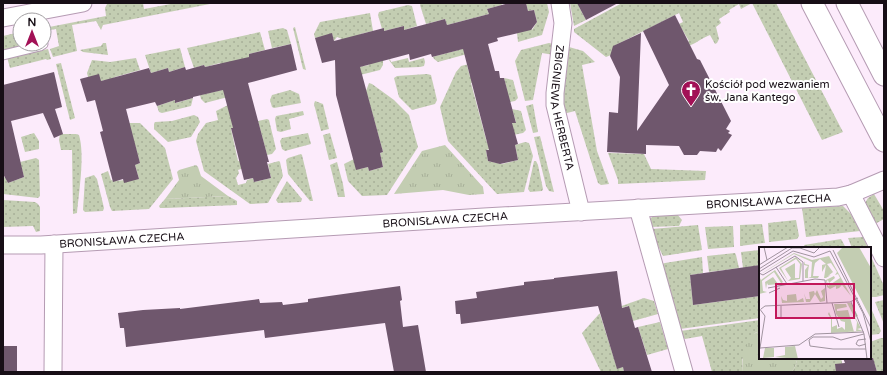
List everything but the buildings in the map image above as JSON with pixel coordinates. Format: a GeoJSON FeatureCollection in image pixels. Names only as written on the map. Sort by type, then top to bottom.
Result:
{"type":"FeatureCollection","features":[{"type":"Feature","properties":{"kind":"street"},"geometry":{"type":"LineString","coordinates":[[3,18],[83,3]]}},
{"type":"Feature","properties":{"kind":"street","name":"ZBIGNIEWA HERBERTA"},"geometry":{"type":"LineString","coordinates":[[560,3],[563,23],[555,105],[581,212]]}},
{"type":"Feature","properties":{"kind":"street"},"geometry":{"type":"LineString","coordinates":[[812,3],[884,141]]}},
{"type":"Feature","properties":{"kind":"street"},"geometry":{"type":"LineString","coordinates":[[847,3],[884,74]]}},
{"type":"Feature","properties":{"kind":"street","name":"BRONISŁAWA CZECHA"},"geometry":{"type":"LineString","coordinates":[[3,245],[54,244],[838,197],[852,194],[884,180]]}},
{"type":"Feature","properties":{"kind":"street"},"geometry":{"type":"LineString","coordinates":[[852,194],[884,258]]}},
{"type":"Feature","properties":{"kind":"street"},"geometry":{"type":"LineString","coordinates":[[638,208],[684,372]]}},
{"type":"Feature","properties":{"kind":"street"},"geometry":{"type":"LineString","coordinates":[[53,372],[54,244]]}},
{"type":"Feature","properties":{"kind":"lane"},"geometry":{"type":"LineString","coordinates":[[3,55],[15,52]]}},
{"type":"Feature","properties":{"kind":"green space"},"geometry":{"type":"Polygon","coordinates":[[[143,3],[144,9],[176,3],[215,3],[103,25],[101,30],[96,21],[72,25],[77,51],[53,57],[51,52],[52,48],[59,46],[56,29],[52,30],[52,26],[106,16],[105,8],[107,4],[143,3]]]}},
{"type":"Feature","properties":{"kind":"green space"},"geometry":{"type":"Polygon","coordinates":[[[421,3],[501,3],[502,5],[487,9],[489,14],[447,25],[445,19],[426,24],[420,5],[421,3]]]}},
{"type":"Feature","properties":{"kind":"green space"},"geometry":{"type":"Polygon","coordinates":[[[526,3],[547,3],[549,12],[542,35],[518,42],[517,33],[532,26],[532,30],[537,22],[534,10],[528,11],[526,3]]]}},
{"type":"Feature","properties":{"kind":"green space"},"geometry":{"type":"Polygon","coordinates":[[[570,3],[582,3],[579,7],[586,20],[574,26],[570,3]]]}},
{"type":"Feature","properties":{"kind":"green space"},"geometry":{"type":"Polygon","coordinates":[[[622,3],[752,3],[741,9],[739,4],[719,19],[721,23],[716,27],[719,39],[715,44],[710,35],[692,45],[679,47],[689,41],[679,24],[683,22],[679,13],[614,46],[611,55],[606,57],[574,32],[574,29],[622,3]]]}},
{"type":"Feature","properties":{"kind":"green space"},"geometry":{"type":"Polygon","coordinates":[[[752,3],[776,3],[843,132],[822,140],[752,3]]]}},
{"type":"Feature","properties":{"kind":"green space"},"geometry":{"type":"Polygon","coordinates":[[[408,5],[412,6],[417,26],[404,30],[404,26],[384,31],[384,28],[382,29],[378,15],[379,12],[408,5]]]}},
{"type":"Feature","properties":{"kind":"green space"},"geometry":{"type":"Polygon","coordinates":[[[370,13],[373,31],[360,34],[360,37],[343,41],[337,37],[334,41],[332,34],[315,38],[314,34],[320,22],[370,13]]]}},
{"type":"Feature","properties":{"kind":"green space"},"geometry":{"type":"Polygon","coordinates":[[[295,27],[306,70],[303,69],[293,28],[295,27]]]}},
{"type":"Feature","properties":{"kind":"green space"},"geometry":{"type":"Polygon","coordinates":[[[283,28],[287,30],[291,44],[272,48],[268,31],[283,28]]]}},
{"type":"Feature","properties":{"kind":"green space"},"geometry":{"type":"Polygon","coordinates":[[[260,32],[265,50],[249,54],[249,57],[223,72],[220,63],[194,68],[187,48],[260,32]]]}},
{"type":"Feature","properties":{"kind":"green space"},"geometry":{"type":"Polygon","coordinates":[[[12,34],[12,48],[3,50],[3,36],[12,34]]]}},
{"type":"Feature","properties":{"kind":"green space"},"geometry":{"type":"Polygon","coordinates":[[[103,43],[106,43],[108,55],[83,52],[80,50],[101,46],[103,43]]]}},
{"type":"Feature","properties":{"kind":"green space"},"geometry":{"type":"Polygon","coordinates":[[[549,43],[553,44],[554,55],[542,53],[533,100],[525,101],[515,61],[521,50],[549,43]]]}},
{"type":"Feature","properties":{"kind":"green space"},"geometry":{"type":"Polygon","coordinates":[[[569,47],[583,51],[595,62],[582,65],[597,151],[609,184],[601,185],[598,183],[575,111],[563,114],[561,101],[569,47]]]}},
{"type":"Feature","properties":{"kind":"green space"},"geometry":{"type":"Polygon","coordinates":[[[180,48],[185,67],[169,72],[168,68],[151,73],[145,55],[180,48]]]}},
{"type":"Feature","properties":{"kind":"green space"},"geometry":{"type":"Polygon","coordinates":[[[466,48],[467,54],[438,62],[432,57],[466,48]]]}},
{"type":"Feature","properties":{"kind":"green space"},"geometry":{"type":"Polygon","coordinates":[[[33,52],[49,52],[51,59],[10,68],[7,57],[33,52]]]}},
{"type":"Feature","properties":{"kind":"green space"},"geometry":{"type":"Polygon","coordinates":[[[136,58],[140,70],[115,77],[107,82],[103,80],[101,83],[88,77],[87,73],[92,60],[110,62],[136,58]]]}},
{"type":"Feature","properties":{"kind":"green space"},"geometry":{"type":"Polygon","coordinates":[[[383,58],[383,65],[380,70],[360,75],[359,67],[369,65],[369,61],[383,58]]]}},
{"type":"Feature","properties":{"kind":"green space"},"geometry":{"type":"Polygon","coordinates":[[[408,58],[409,62],[424,58],[424,66],[395,68],[389,60],[390,59],[391,62],[408,58]]]}},
{"type":"Feature","properties":{"kind":"green space"},"geometry":{"type":"Polygon","coordinates":[[[61,63],[75,118],[70,120],[56,64],[61,63]]]}},
{"type":"Feature","properties":{"kind":"green space"},"geometry":{"type":"Polygon","coordinates":[[[469,64],[467,65],[470,77],[476,75],[477,81],[471,83],[487,143],[498,147],[486,150],[488,161],[502,164],[518,160],[515,145],[525,142],[529,143],[533,156],[524,192],[497,194],[448,141],[440,107],[456,72],[461,66],[469,64]]]}},
{"type":"Feature","properties":{"kind":"green space"},"geometry":{"type":"Polygon","coordinates":[[[431,75],[437,100],[435,104],[412,110],[399,97],[394,78],[397,76],[431,75]]]}},
{"type":"Feature","properties":{"kind":"green space"},"geometry":{"type":"Polygon","coordinates":[[[504,78],[513,80],[518,98],[515,101],[504,103],[507,90],[504,78]]]}},
{"type":"Feature","properties":{"kind":"green space"},"geometry":{"type":"Polygon","coordinates":[[[369,83],[394,100],[409,115],[418,147],[387,195],[362,196],[348,181],[344,164],[354,159],[357,168],[359,169],[368,167],[369,171],[383,167],[380,153],[383,152],[366,91],[369,83]]]}},
{"type":"Feature","properties":{"kind":"green space"},"geometry":{"type":"Polygon","coordinates":[[[226,89],[228,97],[205,103],[201,99],[200,95],[226,89]]]}},
{"type":"Feature","properties":{"kind":"green space"},"geometry":{"type":"Polygon","coordinates":[[[290,90],[299,94],[301,103],[274,108],[272,107],[270,100],[272,95],[290,90]]]}},
{"type":"Feature","properties":{"kind":"green space"},"geometry":{"type":"Polygon","coordinates":[[[193,98],[191,106],[162,113],[159,112],[157,106],[175,100],[176,103],[193,98]]]}},
{"type":"Feature","properties":{"kind":"green space"},"geometry":{"type":"Polygon","coordinates":[[[315,101],[323,104],[329,129],[321,131],[314,104],[315,101]]]}},
{"type":"Feature","properties":{"kind":"green space"},"geometry":{"type":"Polygon","coordinates":[[[230,104],[233,128],[231,129],[238,161],[241,160],[244,168],[238,170],[239,173],[236,178],[238,185],[246,183],[247,180],[253,178],[254,182],[271,178],[268,164],[280,162],[283,176],[268,203],[250,204],[204,171],[196,141],[198,134],[206,123],[218,120],[216,111],[230,104]]]}},
{"type":"Feature","properties":{"kind":"green space"},"geometry":{"type":"Polygon","coordinates":[[[533,104],[538,132],[533,133],[526,106],[533,104]]]}},
{"type":"Feature","properties":{"kind":"green space"},"geometry":{"type":"Polygon","coordinates":[[[512,109],[521,111],[526,130],[523,133],[513,135],[510,124],[516,122],[512,109]]]}},
{"type":"Feature","properties":{"kind":"green space"},"geometry":{"type":"Polygon","coordinates":[[[303,111],[304,115],[289,119],[291,129],[281,132],[277,131],[276,116],[303,111]]]}},
{"type":"Feature","properties":{"kind":"green space"},"geometry":{"type":"Polygon","coordinates":[[[194,115],[198,117],[200,122],[191,137],[168,142],[154,129],[155,122],[172,121],[194,115]]]}},
{"type":"Feature","properties":{"kind":"green space"},"geometry":{"type":"Polygon","coordinates":[[[269,120],[276,149],[272,154],[267,155],[258,121],[269,120]]]}},
{"type":"Feature","properties":{"kind":"green space"},"geometry":{"type":"Polygon","coordinates":[[[125,123],[140,123],[165,148],[173,179],[149,209],[112,211],[110,207],[101,174],[108,171],[111,180],[114,181],[139,179],[135,165],[140,163],[129,124],[125,123]]]}},
{"type":"Feature","properties":{"kind":"green space"},"geometry":{"type":"Polygon","coordinates":[[[34,133],[39,141],[39,149],[25,152],[21,137],[34,133]]]}},
{"type":"Feature","properties":{"kind":"green space"},"geometry":{"type":"Polygon","coordinates":[[[308,133],[311,144],[285,151],[282,149],[280,141],[282,138],[308,133]]]}},
{"type":"Feature","properties":{"kind":"green space"},"geometry":{"type":"Polygon","coordinates":[[[330,133],[337,158],[329,160],[323,135],[330,133]]]}},
{"type":"Feature","properties":{"kind":"green space"},"geometry":{"type":"Polygon","coordinates":[[[60,134],[79,135],[81,143],[82,163],[77,213],[73,214],[72,150],[61,150],[59,140],[60,134]]]}},
{"type":"Feature","properties":{"kind":"green space"},"geometry":{"type":"Polygon","coordinates":[[[540,136],[554,192],[549,191],[546,186],[534,137],[540,136]]]}},
{"type":"Feature","properties":{"kind":"green space"},"geometry":{"type":"Polygon","coordinates":[[[445,145],[483,187],[484,194],[469,195],[443,190],[394,194],[422,151],[445,145]]]}},
{"type":"Feature","properties":{"kind":"green space"},"geometry":{"type":"Polygon","coordinates":[[[608,153],[644,154],[651,169],[706,171],[705,180],[618,184],[618,180],[608,153]]]}},
{"type":"Feature","properties":{"kind":"green space"},"geometry":{"type":"Polygon","coordinates":[[[301,154],[313,201],[310,201],[288,174],[286,160],[301,154]]]}},
{"type":"Feature","properties":{"kind":"green space"},"geometry":{"type":"Polygon","coordinates":[[[36,158],[39,160],[40,196],[38,198],[3,194],[3,178],[5,177],[8,183],[24,177],[20,162],[36,158]]]}},
{"type":"Feature","properties":{"kind":"green space"},"geometry":{"type":"Polygon","coordinates":[[[534,161],[536,161],[538,165],[543,189],[542,191],[530,192],[528,189],[534,161]]]}},
{"type":"Feature","properties":{"kind":"green space"},"geometry":{"type":"Polygon","coordinates":[[[337,162],[345,197],[338,197],[330,165],[337,162]]]}},
{"type":"Feature","properties":{"kind":"green space"},"geometry":{"type":"Polygon","coordinates":[[[196,165],[201,176],[228,196],[165,199],[179,180],[177,172],[196,165]]]}},
{"type":"Feature","properties":{"kind":"green space"},"geometry":{"type":"Polygon","coordinates":[[[94,175],[97,179],[104,208],[103,211],[85,212],[83,210],[85,178],[94,175]]]}},
{"type":"Feature","properties":{"kind":"green space"},"geometry":{"type":"Polygon","coordinates":[[[287,181],[302,199],[301,202],[278,203],[276,200],[287,181]]]}},
{"type":"Feature","properties":{"kind":"green space"},"geometry":{"type":"Polygon","coordinates":[[[874,194],[884,211],[884,219],[875,224],[865,203],[868,198],[874,194]]]}},
{"type":"Feature","properties":{"kind":"green space"},"geometry":{"type":"Polygon","coordinates":[[[228,196],[237,201],[237,205],[166,208],[160,208],[159,206],[165,199],[228,196]]]}},
{"type":"Feature","properties":{"kind":"green space"},"geometry":{"type":"Polygon","coordinates":[[[3,200],[35,202],[38,204],[40,207],[40,231],[36,232],[33,226],[3,227],[3,200]]]}},
{"type":"Feature","properties":{"kind":"green space"},"geometry":{"type":"Polygon","coordinates":[[[843,206],[851,214],[860,231],[806,237],[802,208],[843,206]]]}},
{"type":"Feature","properties":{"kind":"green space"},"geometry":{"type":"Polygon","coordinates":[[[677,214],[682,220],[679,226],[650,227],[649,220],[653,216],[677,214]]]}},
{"type":"Feature","properties":{"kind":"green space"},"geometry":{"type":"Polygon","coordinates":[[[796,220],[799,236],[797,239],[769,242],[768,223],[796,220]]]}},
{"type":"Feature","properties":{"kind":"green space"},"geometry":{"type":"Polygon","coordinates":[[[762,224],[765,243],[740,246],[740,225],[762,224]]]}},
{"type":"Feature","properties":{"kind":"green space"},"geometry":{"type":"Polygon","coordinates":[[[698,225],[702,250],[663,256],[651,232],[652,229],[698,225]]]}},
{"type":"Feature","properties":{"kind":"green space"},"geometry":{"type":"Polygon","coordinates":[[[733,226],[734,247],[708,249],[705,227],[733,226]]]}},
{"type":"Feature","properties":{"kind":"green space"},"geometry":{"type":"Polygon","coordinates":[[[863,237],[868,247],[852,247],[848,238],[863,237]]]}},
{"type":"Feature","properties":{"kind":"green space"},"geometry":{"type":"Polygon","coordinates":[[[841,239],[845,247],[805,247],[804,245],[841,239]]]}},
{"type":"Feature","properties":{"kind":"green space"},"geometry":{"type":"Polygon","coordinates":[[[759,250],[759,265],[743,268],[741,252],[759,250]]]}},
{"type":"Feature","properties":{"kind":"green space"},"geometry":{"type":"Polygon","coordinates":[[[735,253],[739,268],[709,272],[707,256],[735,253]]]}},
{"type":"Feature","properties":{"kind":"green space"},"geometry":{"type":"Polygon","coordinates":[[[871,256],[884,286],[884,295],[872,297],[871,256]]]}},
{"type":"Feature","properties":{"kind":"green space"},"geometry":{"type":"Polygon","coordinates":[[[702,257],[703,273],[690,275],[693,305],[759,296],[759,318],[680,329],[662,264],[702,257]]]}},
{"type":"Feature","properties":{"kind":"green space"},"geometry":{"type":"Polygon","coordinates":[[[644,298],[654,301],[658,314],[633,321],[628,306],[600,314],[617,368],[623,367],[624,372],[601,372],[582,333],[599,314],[644,298]]]}},
{"type":"Feature","properties":{"kind":"green space"},"geometry":{"type":"Polygon","coordinates":[[[884,300],[884,324],[875,302],[884,300]]]}},
{"type":"Feature","properties":{"kind":"green space"},"geometry":{"type":"Polygon","coordinates":[[[871,308],[881,331],[879,334],[871,335],[871,308]]]}},
{"type":"Feature","properties":{"kind":"green space"},"geometry":{"type":"Polygon","coordinates":[[[759,320],[759,331],[755,333],[742,360],[743,372],[712,372],[702,336],[685,339],[682,337],[680,331],[759,320]]]}},
{"type":"Feature","properties":{"kind":"green space"},"geometry":{"type":"Polygon","coordinates":[[[660,322],[668,349],[647,355],[638,327],[660,322]]]}},
{"type":"Feature","properties":{"kind":"green space"},"geometry":{"type":"Polygon","coordinates":[[[759,332],[759,359],[795,359],[797,363],[792,372],[743,372],[743,354],[750,337],[759,332]]]}},
{"type":"Feature","properties":{"kind":"green space"},"geometry":{"type":"Polygon","coordinates":[[[884,338],[884,371],[877,372],[873,359],[871,359],[871,342],[884,338]]]}},
{"type":"Feature","properties":{"kind":"green space"},"geometry":{"type":"Polygon","coordinates":[[[795,359],[841,359],[843,367],[848,372],[792,372],[797,363],[795,359]]]}},
{"type":"Feature","properties":{"kind":"place","name":"Kościół pod wezwaniem św. Jana Kantego"},"geometry":{"type":"Point","coordinates":[691,107]}}]}
